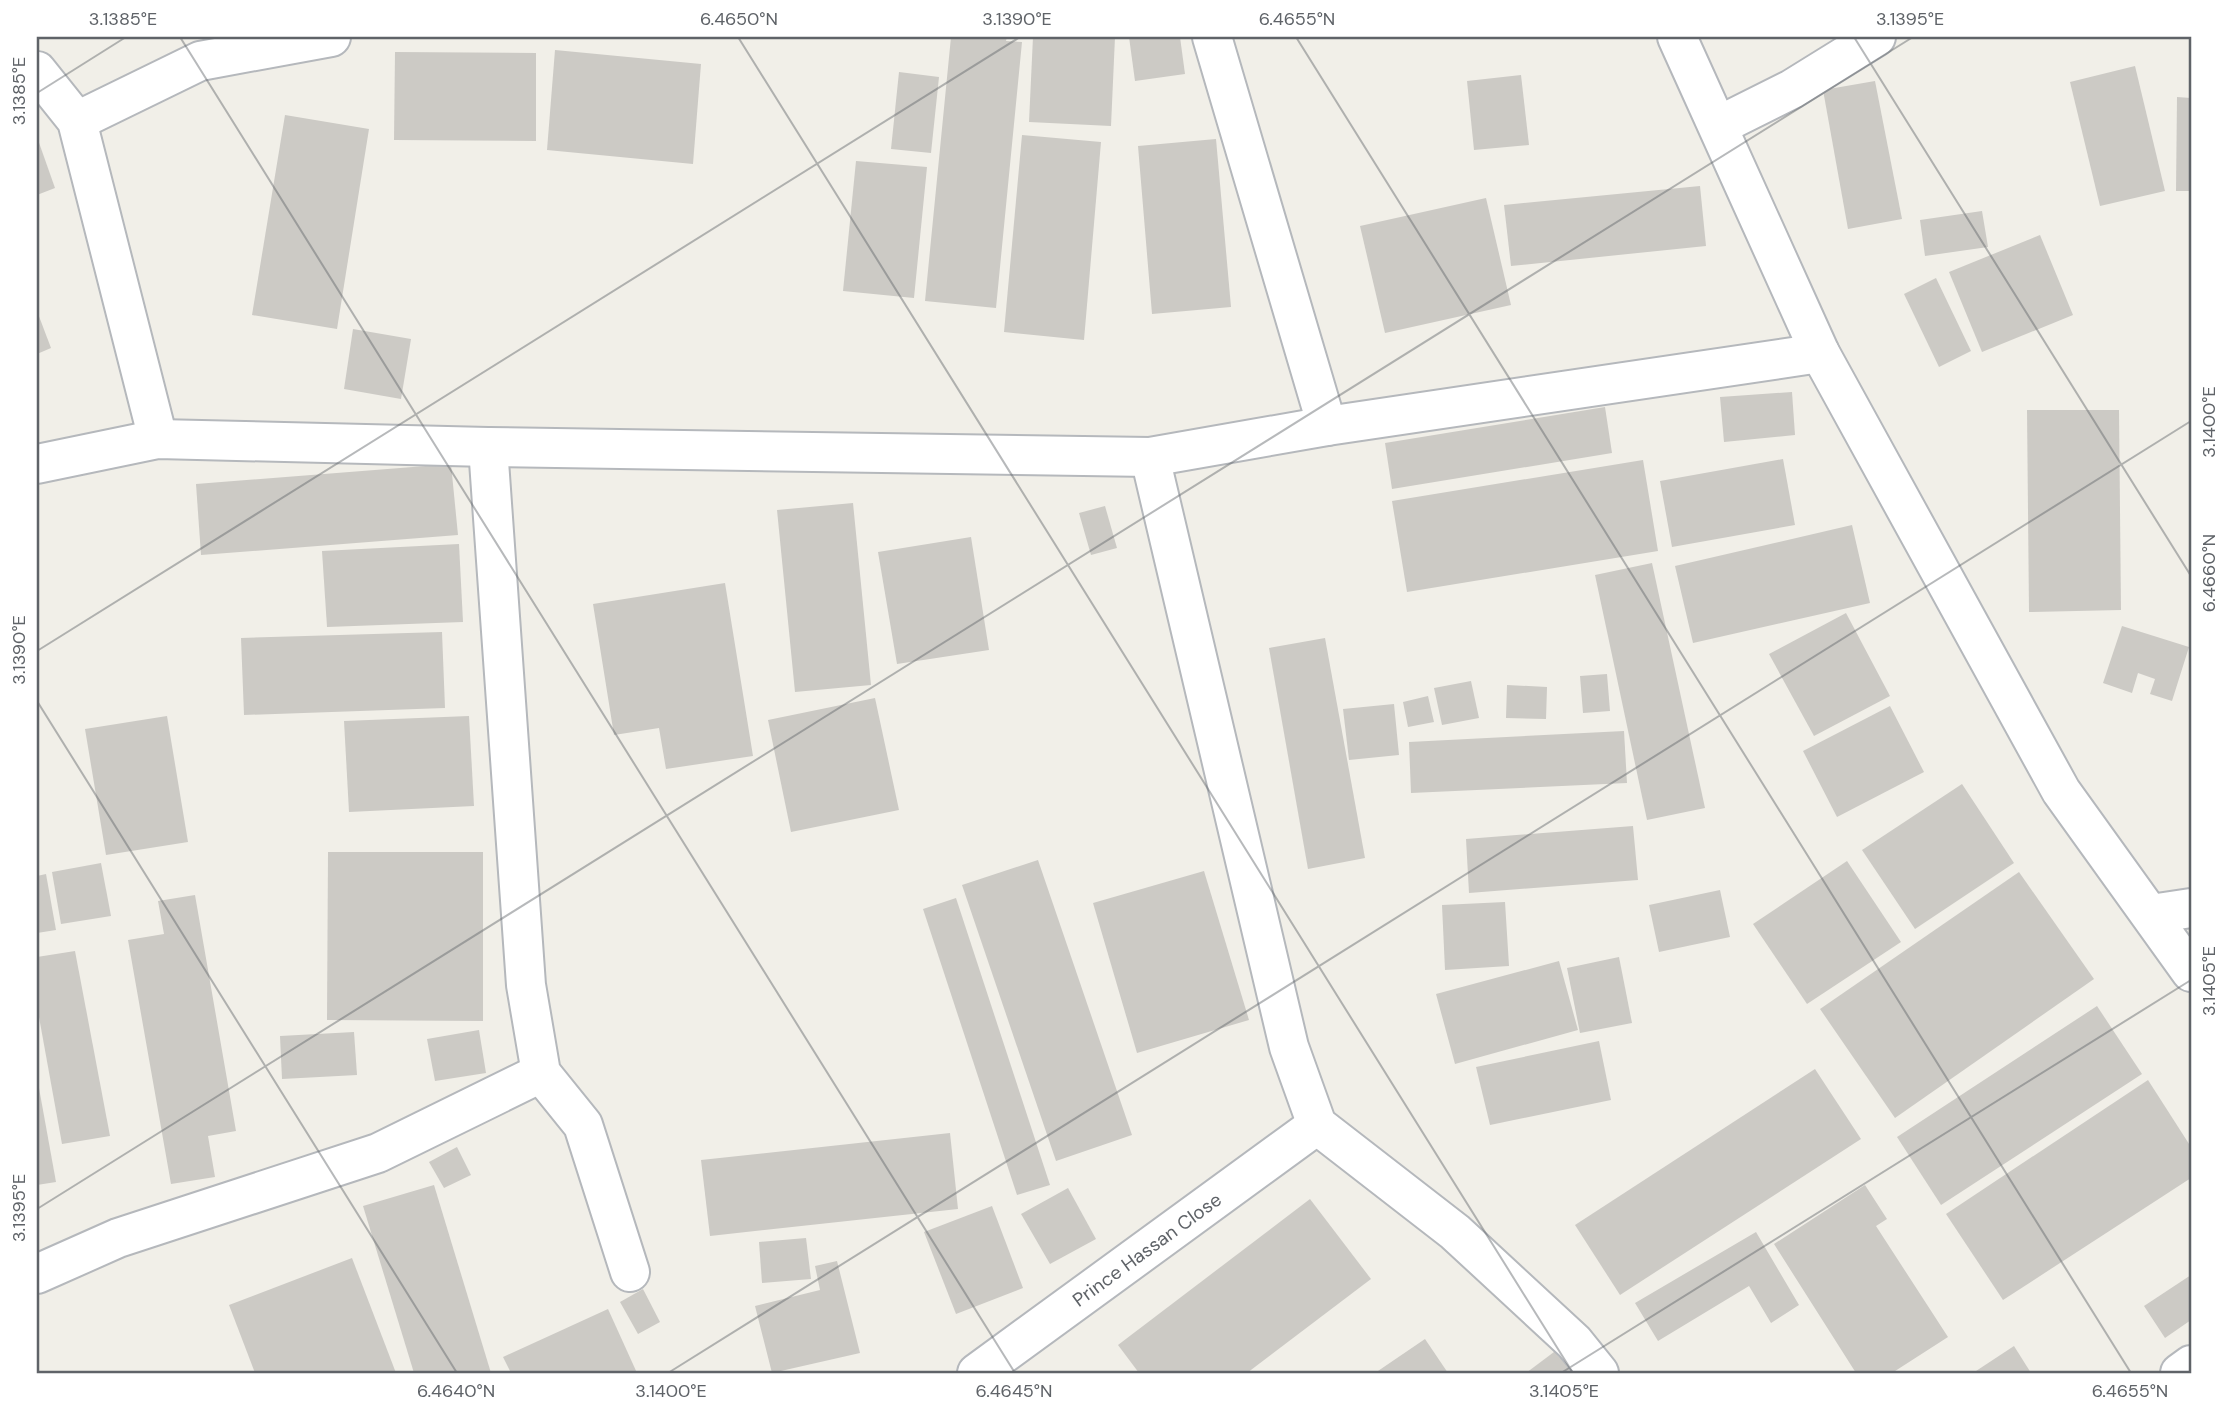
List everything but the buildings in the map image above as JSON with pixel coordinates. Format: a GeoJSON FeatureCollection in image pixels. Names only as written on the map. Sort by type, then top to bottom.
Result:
{"type":"FeatureCollection","features":[{"type":"Feature","properties":{"kind":"street"},"geometry":{"type":"LineString","coordinates":[[77,121],[200,61],[331,37]]}},
{"type":"Feature","properties":{"kind":"street"},"geometry":{"type":"LineString","coordinates":[[1212,37],[1327,426]]}},
{"type":"Feature","properties":{"kind":"street"},"geometry":{"type":"LineString","coordinates":[[1676,37],[1820,353],[2061,791],[2191,972]]}},
{"type":"Feature","properties":{"kind":"street"},"geometry":{"type":"LineString","coordinates":[[1718,126],[1792,89],[1876,37]]}},
{"type":"Feature","properties":{"kind":"street"},"geometry":{"type":"LineString","coordinates":[[37,71],[77,121],[159,439]]}},
{"type":"Feature","properties":{"kind":"street"},"geometry":{"type":"LineString","coordinates":[[37,464],[159,439],[1150,457],[1327,426],[1820,353]]}},
{"type":"Feature","properties":{"kind":"street"},"geometry":{"type":"LineString","coordinates":[[488,447],[526,985],[541,1073],[583,1125],[630,1272]]}},
{"type":"Feature","properties":{"kind":"street"},"geometry":{"type":"LineString","coordinates":[[1150,457],[1289,1047],[1317,1125],[1455,1232],[1574,1342],[1599,1373]]}},
{"type":"Feature","properties":{"kind":"street"},"geometry":{"type":"LineString","coordinates":[[2151,914],[2191,908]]}},
{"type":"Feature","properties":{"kind":"street"},"geometry":{"type":"LineString","coordinates":[[37,1274],[118,1238],[378,1153],[541,1073]]}},
{"type":"Feature","properties":{"kind":"street","name":"Prince Hassan Close"},"geometry":{"type":"LineString","coordinates":[[977,1373],[1317,1125]]}},
{"type":"Feature","properties":{"kind":"street"},"geometry":{"type":"LineString","coordinates":[[2180,1373],[2191,1365]]}}]}
